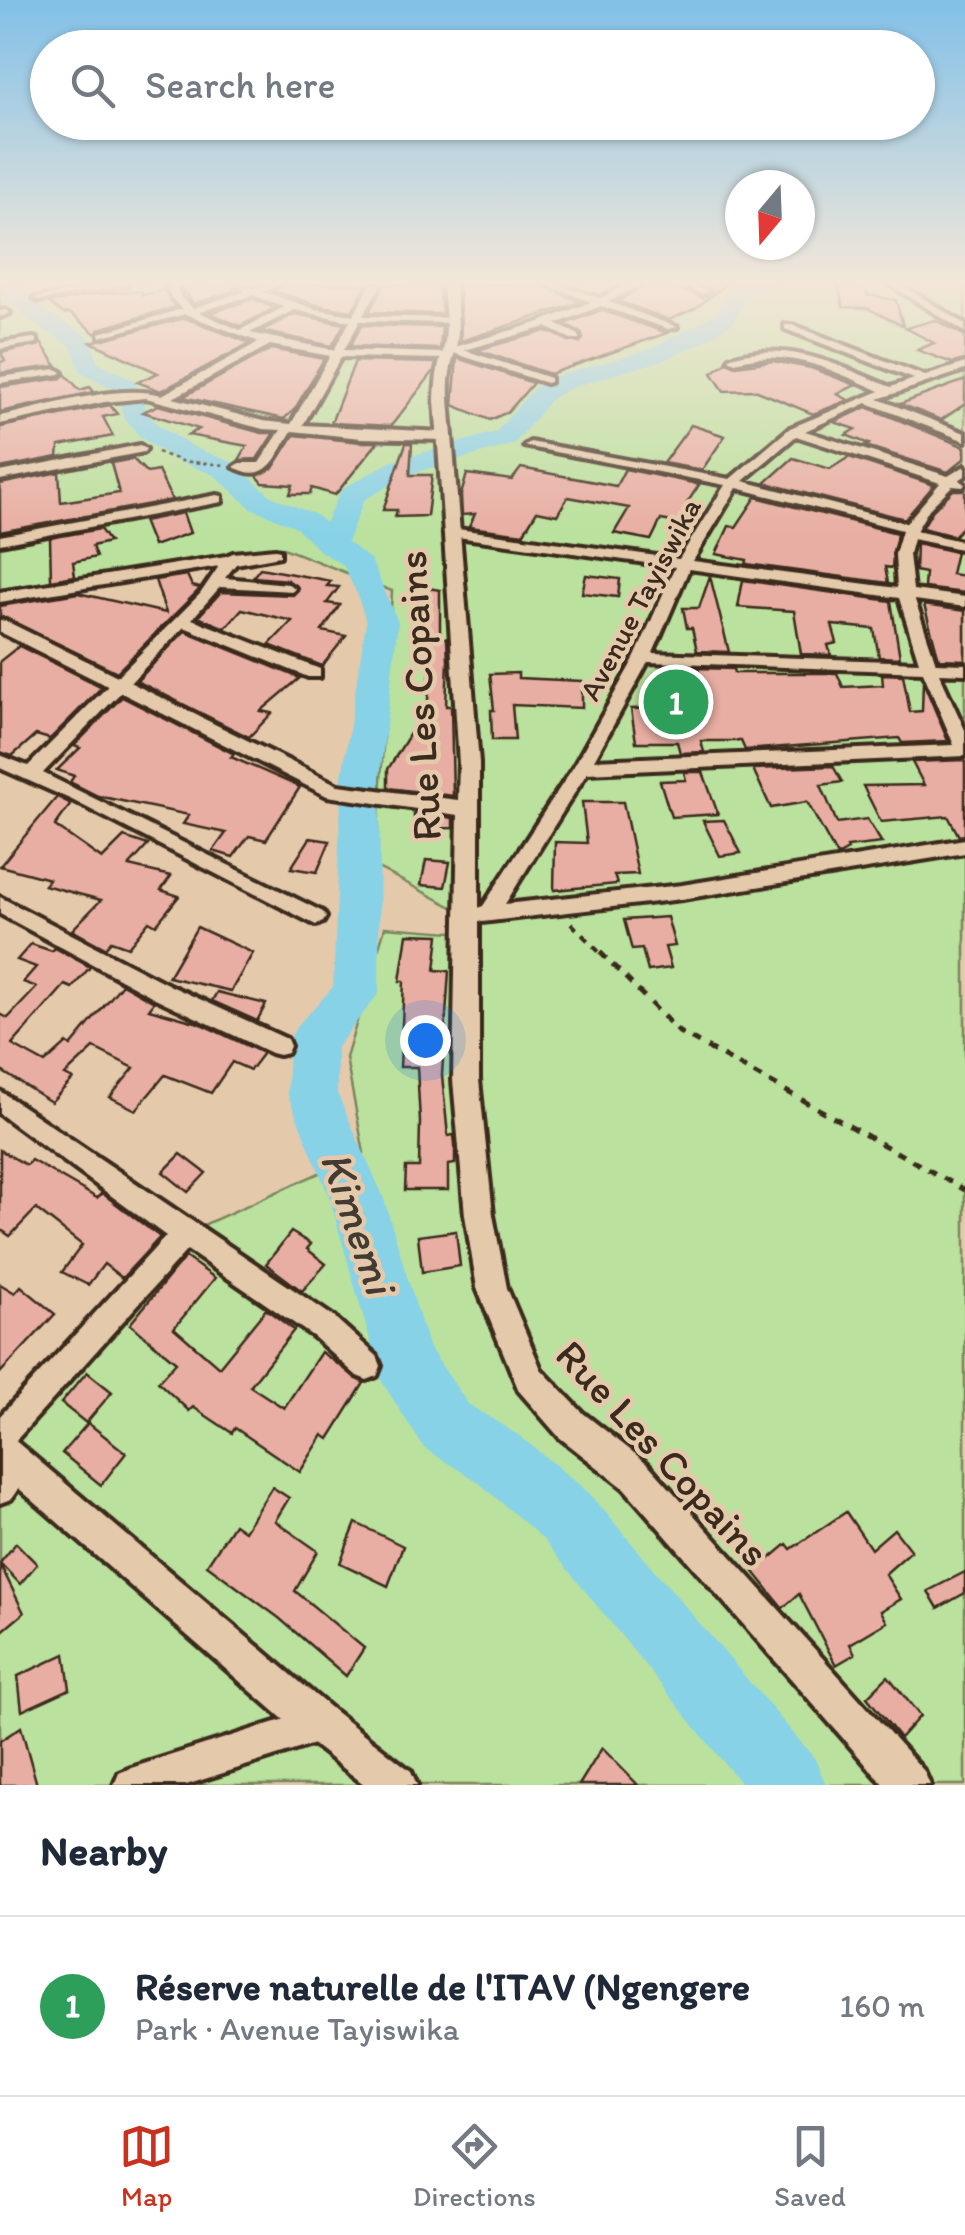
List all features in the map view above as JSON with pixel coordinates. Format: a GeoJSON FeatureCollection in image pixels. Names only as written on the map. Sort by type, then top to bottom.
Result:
{"type":"FeatureCollection","features":[{"type":"Feature","properties":{"kind":"street"},"geometry":{"type":"LineString","coordinates":[[164,398],[220,367]]}},
{"type":"Feature","properties":{"kind":"street"},"geometry":{"type":"LineString","coordinates":[[240,467],[260,470],[264,466],[328,367]]}},
{"type":"Feature","properties":{"kind":"street","name":"Rue Les Copains"},"geometry":{"type":"LineString","coordinates":[[447,367],[445,448],[467,716],[468,809],[477,915],[466,1080],[479,1215],[492,1288],[530,1380],[571,1425],[636,1476],[910,1785]]}},
{"type":"Feature","properties":{"kind":"street"},"geometry":{"type":"LineString","coordinates":[[499,367],[546,380]]}},
{"type":"Feature","properties":{"kind":"street"},"geometry":{"type":"LineString","coordinates":[[822,367],[890,391]]}},
{"type":"Feature","properties":{"kind":"street"},"geometry":{"type":"LineString","coordinates":[[893,367],[923,379]]}},
{"type":"Feature","properties":{"kind":"street","name":"Avenue Tayiswika"},"geometry":{"type":"LineString","coordinates":[[477,915],[582,767],[643,657],[684,563],[733,484],[794,431],[867,398],[961,367]]}},
{"type":"Feature","properties":{"kind":"street"},"geometry":{"type":"LineString","coordinates":[[0,380],[56,372]]}},
{"type":"Feature","properties":{"kind":"street"},"geometry":{"type":"LineString","coordinates":[[0,420],[116,396],[146,394],[263,424],[445,448]]}},
{"type":"Feature","properties":{"kind":"street"},"geometry":{"type":"LineString","coordinates":[[867,398],[965,437]]}},
{"type":"Feature","properties":{"kind":"street"},"geometry":{"type":"LineString","coordinates":[[794,431],[965,486]]}},
{"type":"Feature","properties":{"kind":"street"},"geometry":{"type":"LineString","coordinates":[[530,446],[733,484],[965,546]]}},
{"type":"Feature","properties":{"kind":"street"},"geometry":{"type":"LineString","coordinates":[[0,476],[140,449]]}},
{"type":"Feature","properties":{"kind":"street"},"geometry":{"type":"LineString","coordinates":[[582,767],[965,750],[928,666],[905,594],[908,530],[948,481],[965,470]]}},
{"type":"Feature","properties":{"kind":"street"},"geometry":{"type":"LineString","coordinates":[[0,540],[217,500]]}},
{"type":"Feature","properties":{"kind":"street"},"geometry":{"type":"LineString","coordinates":[[450,532],[965,602]]}},
{"type":"Feature","properties":{"kind":"street"},"geometry":{"type":"LineString","coordinates":[[0,598],[275,553]]}},
{"type":"Feature","properties":{"kind":"street"},"geometry":{"type":"LineString","coordinates":[[31,774],[182,620],[233,557]]}},
{"type":"Feature","properties":{"kind":"street"},"geometry":{"type":"LineString","coordinates":[[215,582],[288,588]]}},
{"type":"Feature","properties":{"kind":"street"},"geometry":{"type":"LineString","coordinates":[[182,620],[314,673]]}},
{"type":"Feature","properties":{"kind":"street"},"geometry":{"type":"LineString","coordinates":[[0,625],[334,791],[468,809]]}},
{"type":"Feature","properties":{"kind":"street"},"geometry":{"type":"LineString","coordinates":[[643,657],[965,669]]}},
{"type":"Feature","properties":{"kind":"street"},"geometry":{"type":"LineString","coordinates":[[0,761],[316,917]]}},
{"type":"Feature","properties":{"kind":"street"},"geometry":{"type":"LineString","coordinates":[[477,915],[682,892],[965,846]]}},
{"type":"Feature","properties":{"kind":"street"},"geometry":{"type":"LineString","coordinates":[[0,904],[163,992],[278,1046]]}},
{"type":"Feature","properties":{"kind":"street"},"geometry":{"type":"LineString","coordinates":[[0,1101],[184,1234],[324,1327],[367,1366]]}},
{"type":"Feature","properties":{"kind":"street"},"geometry":{"type":"LineString","coordinates":[[184,1234],[5,1461],[397,1785]]}},
{"type":"Feature","properties":{"kind":"street"},"geometry":{"type":"LineString","coordinates":[[131,1785],[320,1725]]}},
{"type":"Feature","properties":{"kind":"path"},"geometry":{"type":"LineString","coordinates":[[140,449],[181,461],[240,467]]}},
{"type":"Feature","properties":{"kind":"path"},"geometry":{"type":"LineString","coordinates":[[555,906],[679,1032],[965,1190]]}},
{"type":"Feature","properties":{"kind":"green space"},"geometry":{"type":"Polygon","coordinates":[[[0,367],[965,367],[965,1785],[0,1785],[0,1452],[190,1231],[364,1153],[346,1058],[385,927],[478,934],[477,920],[376,867],[392,591],[281,547],[0,589],[0,367]]]}},
{"type":"Feature","properties":{"kind":"building"},"geometry":{"type":"Polygon","coordinates":[[[0,367],[46,367],[0,373],[0,367]]]}},
{"type":"Feature","properties":{"kind":"building"},"geometry":{"type":"Polygon","coordinates":[[[146,367],[205,367],[161,391],[137,382],[158,373],[146,367]]]}},
{"type":"Feature","properties":{"kind":"building"},"geometry":{"type":"Polygon","coordinates":[[[237,367],[319,367],[295,409],[284,419],[183,397],[237,367]]]}},
{"type":"Feature","properties":{"kind":"building"},"geometry":{"type":"Polygon","coordinates":[[[353,367],[435,367],[391,426],[331,423],[353,367]]]}},
{"type":"Feature","properties":{"kind":"building"},"geometry":{"type":"Polygon","coordinates":[[[456,367],[485,367],[533,383],[508,412],[490,420],[453,405],[456,367]]]}},
{"type":"Feature","properties":{"kind":"building"},"geometry":{"type":"Polygon","coordinates":[[[530,367],[569,367],[550,374],[530,367]]]}},
{"type":"Feature","properties":{"kind":"building"},"geometry":{"type":"Polygon","coordinates":[[[720,367],[807,367],[856,385],[837,394],[849,400],[813,414],[755,390],[724,391],[712,373],[720,367]]]}},
{"type":"Feature","properties":{"kind":"building"},"geometry":{"type":"Polygon","coordinates":[[[65,374],[80,390],[90,387],[94,392],[0,412],[0,387],[61,378],[65,374]]]}},
{"type":"Feature","properties":{"kind":"building"},"geometry":{"type":"Polygon","coordinates":[[[965,380],[965,404],[941,420],[900,404],[965,380]]]}},
{"type":"Feature","properties":{"kind":"building"},"geometry":{"type":"Polygon","coordinates":[[[110,405],[117,414],[103,417],[113,436],[59,446],[58,457],[0,468],[0,427],[110,405]]]}},
{"type":"Feature","properties":{"kind":"building"},"geometry":{"type":"Polygon","coordinates":[[[158,405],[274,433],[257,459],[239,460],[247,446],[188,435],[199,429],[143,412],[158,405]]]}},
{"type":"Feature","properties":{"kind":"building"},"geometry":{"type":"Polygon","coordinates":[[[867,407],[965,447],[965,458],[948,472],[866,446],[869,444],[846,435],[856,429],[834,422],[867,407]]]}},
{"type":"Feature","properties":{"kind":"building"},"geometry":{"type":"Polygon","coordinates":[[[691,425],[725,436],[702,470],[663,463],[691,425]]]}},
{"type":"Feature","properties":{"kind":"building"},"geometry":{"type":"Polygon","coordinates":[[[294,435],[378,442],[335,495],[312,488],[310,494],[290,494],[293,485],[263,483],[257,476],[273,468],[294,435]]]}},
{"type":"Feature","properties":{"kind":"building"},"geometry":{"type":"Polygon","coordinates":[[[406,443],[412,443],[410,475],[432,475],[427,516],[395,517],[397,510],[383,510],[406,443]]]}},
{"type":"Feature","properties":{"kind":"building"},"geometry":{"type":"Polygon","coordinates":[[[849,457],[934,485],[905,519],[765,483],[793,458],[830,469],[849,457]]]}},
{"type":"Feature","properties":{"kind":"building"},"geometry":{"type":"Polygon","coordinates":[[[133,459],[147,473],[158,471],[172,500],[0,532],[0,484],[59,472],[61,502],[119,493],[111,463],[133,459]]]}},
{"type":"Feature","properties":{"kind":"building"},"geometry":{"type":"Polygon","coordinates":[[[521,468],[616,486],[625,469],[693,483],[699,485],[685,506],[696,508],[688,525],[661,520],[651,540],[614,533],[629,508],[568,497],[557,515],[537,511],[523,534],[469,527],[475,514],[462,515],[461,495],[467,474],[512,480],[521,468]]]}},
{"type":"Feature","properties":{"kind":"building"},"geometry":{"type":"Polygon","coordinates":[[[953,490],[965,490],[965,524],[954,536],[922,528],[932,511],[953,490]]]}},
{"type":"Feature","properties":{"kind":"building"},"geometry":{"type":"Polygon","coordinates":[[[756,497],[897,533],[892,568],[885,567],[888,583],[746,564],[747,560],[716,554],[729,526],[736,527],[756,497]]]}},
{"type":"Feature","properties":{"kind":"building"},"geometry":{"type":"Polygon","coordinates":[[[183,513],[190,533],[153,546],[143,521],[183,513]]]}},
{"type":"Feature","properties":{"kind":"building"},"geometry":{"type":"Polygon","coordinates":[[[100,529],[109,542],[92,546],[96,557],[73,562],[75,576],[51,580],[50,538],[100,529]]]}},
{"type":"Feature","properties":{"kind":"building"},"geometry":{"type":"Polygon","coordinates":[[[916,543],[956,552],[951,574],[965,576],[965,593],[924,588],[925,573],[915,571],[916,543]]]}},
{"type":"Feature","properties":{"kind":"building"},"geometry":{"type":"Polygon","coordinates":[[[260,568],[331,581],[327,586],[339,587],[327,603],[340,605],[322,631],[346,636],[322,666],[269,645],[292,621],[242,609],[225,628],[198,617],[221,592],[293,595],[298,590],[288,580],[253,577],[260,568]]]}},
{"type":"Feature","properties":{"kind":"building"},"geometry":{"type":"Polygon","coordinates":[[[187,575],[192,586],[200,588],[117,672],[0,616],[0,606],[78,593],[166,613],[155,580],[187,575]]]}},
{"type":"Feature","properties":{"kind":"building"},"geometry":{"type":"Polygon","coordinates":[[[586,575],[620,579],[618,597],[582,593],[586,575]]]}},
{"type":"Feature","properties":{"kind":"building"},"geometry":{"type":"Polygon","coordinates":[[[710,576],[729,652],[697,651],[692,628],[687,628],[683,608],[699,608],[710,576]]]}},
{"type":"Feature","properties":{"kind":"building"},"geometry":{"type":"Polygon","coordinates":[[[743,580],[891,601],[900,658],[879,657],[874,629],[832,625],[837,643],[828,645],[831,655],[801,654],[794,611],[738,607],[743,580]]]}},
{"type":"Feature","properties":{"kind":"building"},"geometry":{"type":"Polygon","coordinates":[[[410,585],[440,590],[440,637],[447,638],[446,706],[451,706],[453,796],[388,788],[388,769],[422,714],[427,714],[431,658],[420,659],[410,585]]]}},
{"type":"Feature","properties":{"kind":"building"},"geometry":{"type":"Polygon","coordinates":[[[924,605],[965,611],[965,660],[939,659],[924,605]]]}},
{"type":"Feature","properties":{"kind":"building"},"geometry":{"type":"Polygon","coordinates":[[[185,631],[300,678],[261,711],[272,713],[249,737],[137,681],[185,631]]]}},
{"type":"Feature","properties":{"kind":"building"},"geometry":{"type":"Polygon","coordinates":[[[19,646],[102,687],[50,739],[36,735],[12,756],[0,752],[0,661],[19,646]]]}},
{"type":"Feature","properties":{"kind":"building"},"geometry":{"type":"Polygon","coordinates":[[[698,668],[733,669],[734,673],[837,673],[843,687],[883,685],[882,674],[903,675],[910,712],[922,711],[923,681],[948,741],[902,743],[899,738],[745,750],[741,741],[701,741],[704,752],[680,753],[677,742],[636,742],[631,709],[665,708],[658,684],[701,682],[698,668]]]}},
{"type":"Feature","properties":{"kind":"building"},"geometry":{"type":"Polygon","coordinates":[[[518,673],[518,678],[582,681],[582,708],[512,705],[515,740],[492,740],[490,674],[518,673]]]}},
{"type":"Feature","properties":{"kind":"building"},"geometry":{"type":"Polygon","coordinates":[[[122,697],[234,754],[231,757],[300,787],[266,840],[249,836],[233,857],[213,851],[226,833],[183,824],[189,815],[98,796],[70,782],[74,776],[57,770],[80,748],[74,746],[122,697]]]}},
{"type":"Feature","properties":{"kind":"building"},"geometry":{"type":"Polygon","coordinates":[[[965,760],[965,835],[959,836],[948,816],[881,822],[863,786],[924,785],[912,762],[965,760]]]}},
{"type":"Feature","properties":{"kind":"building"},"geometry":{"type":"Polygon","coordinates":[[[833,766],[842,782],[821,785],[837,823],[867,819],[882,843],[847,847],[837,856],[807,802],[771,808],[753,769],[833,766]]]}},
{"type":"Feature","properties":{"kind":"building"},"geometry":{"type":"Polygon","coordinates":[[[684,772],[703,772],[718,814],[671,817],[660,781],[686,780],[684,772]]]}},
{"type":"Feature","properties":{"kind":"building"},"geometry":{"type":"Polygon","coordinates":[[[57,797],[71,804],[55,826],[102,859],[124,837],[148,845],[129,866],[171,876],[161,890],[179,896],[156,925],[149,921],[128,947],[111,941],[105,948],[72,930],[101,900],[44,885],[49,879],[0,866],[57,797]]]}},
{"type":"Feature","properties":{"kind":"building"},"geometry":{"type":"Polygon","coordinates":[[[582,802],[623,802],[638,874],[614,875],[617,884],[554,890],[555,842],[587,843],[582,802]]]}},
{"type":"Feature","properties":{"kind":"building"},"geometry":{"type":"Polygon","coordinates":[[[414,812],[453,818],[453,828],[414,829],[414,812]]]}},
{"type":"Feature","properties":{"kind":"building"},"geometry":{"type":"Polygon","coordinates":[[[724,820],[741,853],[720,856],[703,821],[724,820]]]}},
{"type":"Feature","properties":{"kind":"building"},"geometry":{"type":"Polygon","coordinates":[[[310,838],[330,841],[317,872],[291,868],[310,838]]]}},
{"type":"Feature","properties":{"kind":"building"},"geometry":{"type":"Polygon","coordinates":[[[426,860],[450,862],[445,887],[421,885],[426,860]]]}},
{"type":"Feature","properties":{"kind":"building"},"geometry":{"type":"Polygon","coordinates":[[[667,917],[675,946],[665,947],[671,968],[648,971],[642,949],[632,950],[624,920],[667,917]]]}},
{"type":"Feature","properties":{"kind":"building"},"geometry":{"type":"Polygon","coordinates":[[[197,927],[253,953],[231,991],[168,977],[197,927]]]}},
{"type":"Feature","properties":{"kind":"building"},"geometry":{"type":"Polygon","coordinates":[[[407,934],[439,935],[435,970],[449,971],[442,1075],[448,1136],[454,1135],[455,1164],[448,1165],[448,1190],[405,1190],[406,1167],[419,1167],[420,1122],[417,1067],[400,1067],[404,981],[400,981],[407,934]]]}},
{"type":"Feature","properties":{"kind":"building"},"geometry":{"type":"Polygon","coordinates":[[[31,944],[52,951],[55,948],[90,967],[72,988],[65,985],[12,1045],[45,1063],[67,1043],[71,1046],[122,984],[154,1002],[149,1009],[199,1023],[263,1053],[250,1070],[232,1062],[211,1093],[165,1075],[136,1110],[110,1097],[134,1068],[94,1048],[65,1075],[73,1079],[51,1102],[0,1070],[0,1014],[8,1018],[37,987],[23,982],[36,967],[17,960],[31,944]]]}},
{"type":"Feature","properties":{"kind":"building"},"geometry":{"type":"Polygon","coordinates":[[[217,992],[266,1004],[257,1021],[212,1001],[217,992]]]}},
{"type":"Feature","properties":{"kind":"building"},"geometry":{"type":"Polygon","coordinates":[[[0,1150],[26,1165],[31,1160],[97,1198],[102,1193],[160,1237],[122,1278],[104,1264],[88,1285],[62,1272],[82,1245],[36,1209],[10,1236],[0,1229],[0,1150]]]}},
{"type":"Feature","properties":{"kind":"building"},"geometry":{"type":"Polygon","coordinates":[[[181,1154],[206,1173],[188,1192],[163,1172],[181,1154]]]}},
{"type":"Feature","properties":{"kind":"building"},"geometry":{"type":"Polygon","coordinates":[[[456,1231],[460,1266],[422,1272],[418,1236],[456,1231]]]}},
{"type":"Feature","properties":{"kind":"building"},"geometry":{"type":"Polygon","coordinates":[[[291,1232],[311,1244],[307,1249],[326,1264],[302,1291],[266,1264],[291,1232]]]}},
{"type":"Feature","properties":{"kind":"building"},"geometry":{"type":"Polygon","coordinates":[[[185,1257],[215,1278],[174,1328],[219,1367],[266,1309],[294,1330],[250,1386],[284,1408],[321,1352],[364,1383],[329,1439],[323,1435],[300,1472],[235,1428],[232,1433],[193,1407],[189,1411],[158,1382],[176,1362],[130,1324],[185,1257]]]}},
{"type":"Feature","properties":{"kind":"building"},"geometry":{"type":"Polygon","coordinates":[[[0,1284],[15,1293],[21,1286],[55,1314],[0,1373],[0,1284]]]}},
{"type":"Feature","properties":{"kind":"building"},"geometry":{"type":"Polygon","coordinates":[[[87,1372],[112,1392],[86,1423],[61,1403],[87,1372]]]}},
{"type":"Feature","properties":{"kind":"building"},"geometry":{"type":"Polygon","coordinates":[[[88,1423],[126,1453],[101,1485],[62,1453],[88,1423]]]}},
{"type":"Feature","properties":{"kind":"building"},"geometry":{"type":"Polygon","coordinates":[[[272,1487],[289,1498],[275,1521],[318,1551],[295,1591],[364,1648],[346,1676],[279,1618],[207,1565],[234,1524],[244,1531],[272,1487]]]}},
{"type":"Feature","properties":{"kind":"building"},"geometry":{"type":"Polygon","coordinates":[[[846,1512],[871,1549],[894,1529],[911,1551],[885,1574],[901,1599],[881,1611],[887,1622],[850,1644],[855,1654],[836,1665],[799,1594],[783,1608],[754,1572],[787,1544],[791,1549],[846,1512]]]}},
{"type":"Feature","properties":{"kind":"building"},"geometry":{"type":"Polygon","coordinates":[[[356,1523],[403,1546],[388,1586],[340,1563],[356,1523]]]}},
{"type":"Feature","properties":{"kind":"building"},"geometry":{"type":"Polygon","coordinates":[[[16,1543],[37,1564],[20,1584],[0,1563],[16,1543]]]}},
{"type":"Feature","properties":{"kind":"building"},"geometry":{"type":"Polygon","coordinates":[[[0,1564],[24,1613],[0,1633],[0,1564]]]}},
{"type":"Feature","properties":{"kind":"building"},"geometry":{"type":"Polygon","coordinates":[[[965,1572],[965,1593],[938,1608],[928,1591],[965,1572]]]}},
{"type":"Feature","properties":{"kind":"building"},"geometry":{"type":"Polygon","coordinates":[[[65,1654],[70,1689],[22,1711],[18,1676],[65,1654]]]}},
{"type":"Feature","properties":{"kind":"building"},"geometry":{"type":"Polygon","coordinates":[[[888,1676],[920,1716],[900,1738],[867,1697],[888,1676]]]}},
{"type":"Feature","properties":{"kind":"building"},"geometry":{"type":"Polygon","coordinates":[[[21,1727],[37,1785],[0,1785],[0,1741],[21,1727]]]}},
{"type":"Feature","properties":{"kind":"building"},"geometry":{"type":"Polygon","coordinates":[[[602,1748],[638,1785],[579,1785],[602,1748]]]}},
{"type":"Feature","properties":{"kind":"waterway","name":"Kimemi"},"geometry":{"type":"LineString","coordinates":[[89,367],[126,386],[137,417],[150,432],[185,454],[224,469],[261,502],[306,521],[331,545]]}},
{"type":"Feature","properties":{"kind":"waterway"},"geometry":{"type":"LineString","coordinates":[[331,545],[352,495],[400,468],[505,438],[543,393],[566,381],[613,367]]}},
{"type":"Feature","properties":{"kind":"waterway","name":"Kimemi"},"geometry":{"type":"LineString","coordinates":[[331,545],[356,560],[382,622],[361,777],[356,993],[313,1041],[312,1093],[356,1196],[403,1361],[446,1426],[499,1459],[566,1516],[789,1785]]}},
{"type":"Feature","properties":{"kind":"place","name":"Réserve naturelle de l'ITAV (Ngengere"},"geometry":{"type":"Point","coordinates":[676,702]}}]}
